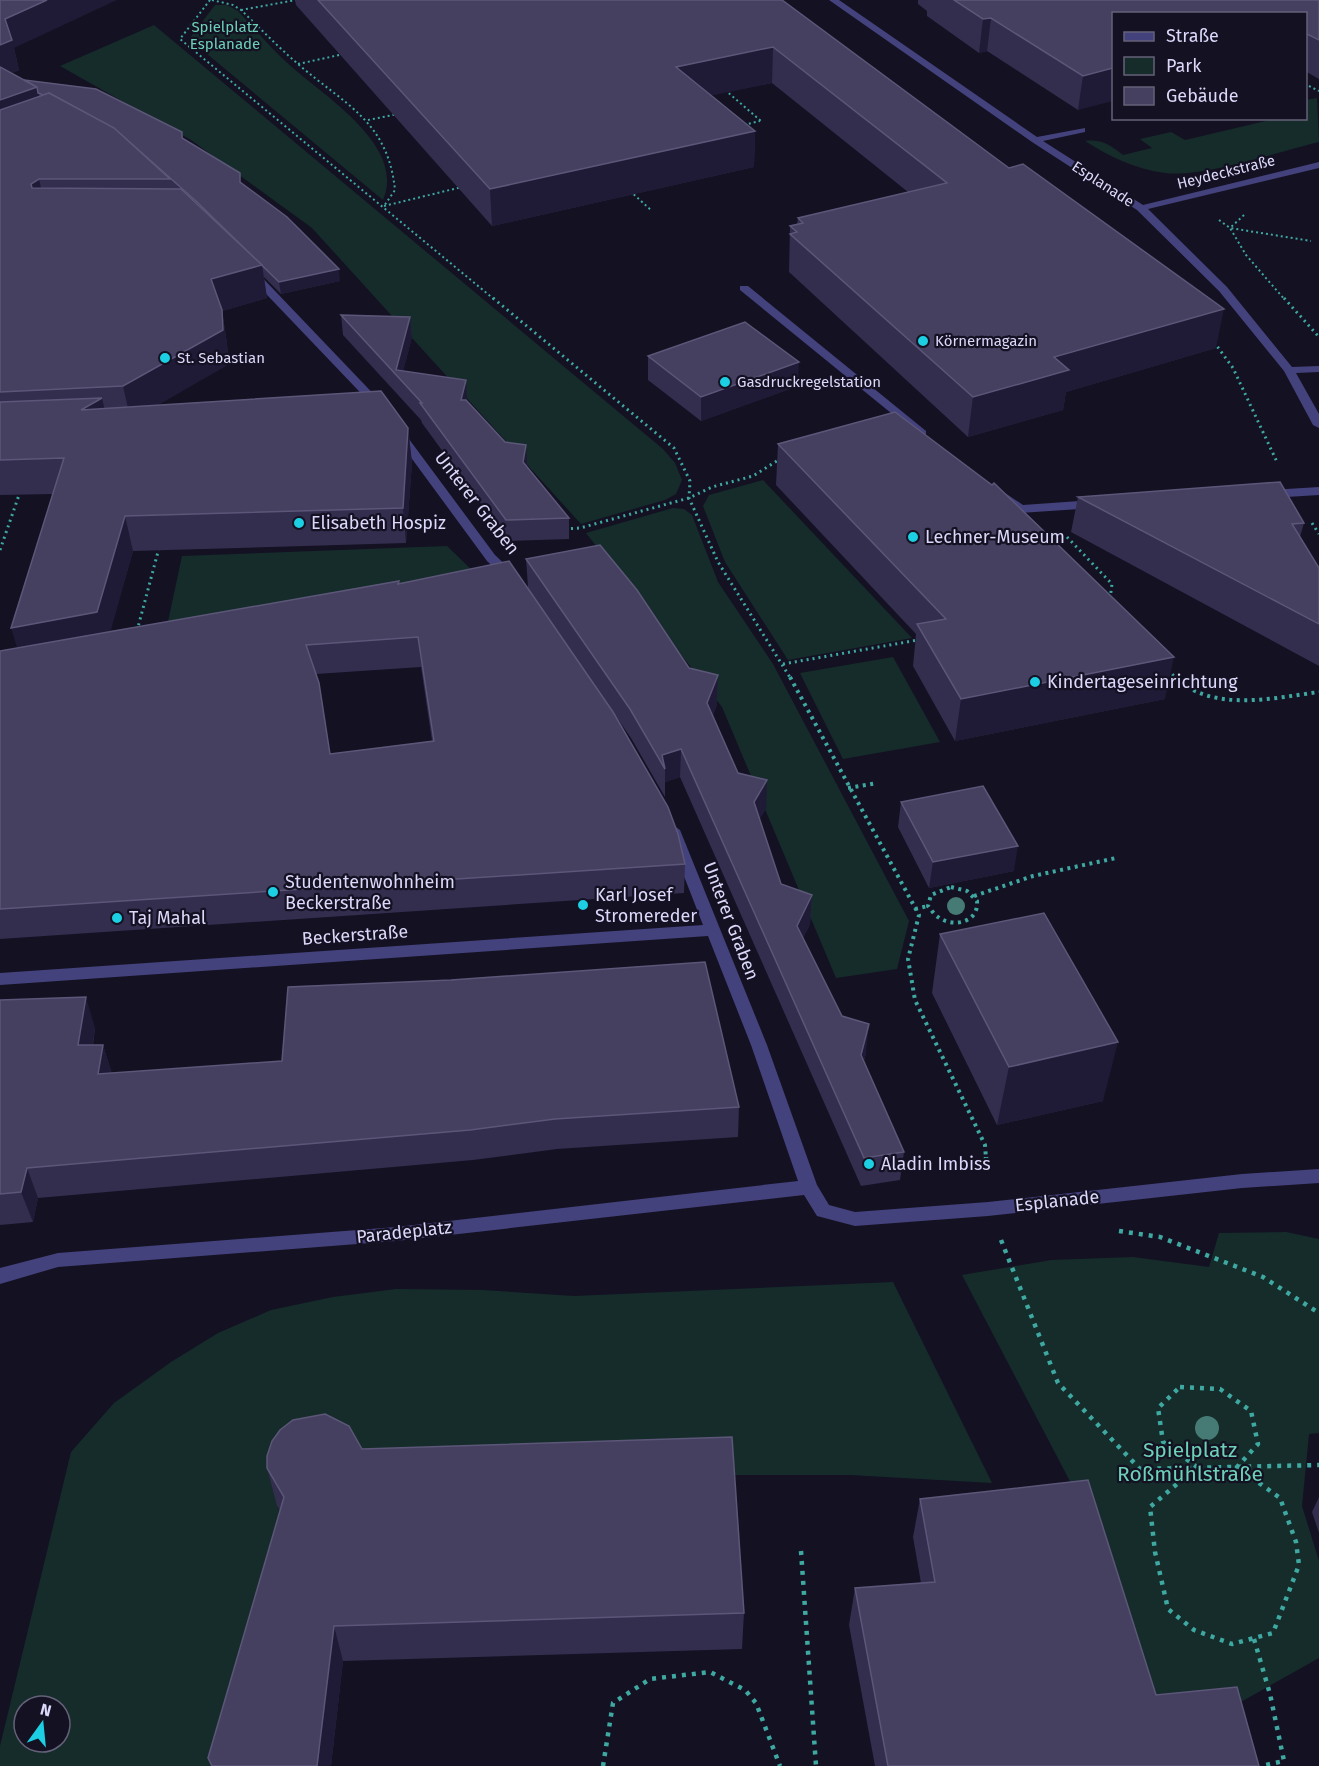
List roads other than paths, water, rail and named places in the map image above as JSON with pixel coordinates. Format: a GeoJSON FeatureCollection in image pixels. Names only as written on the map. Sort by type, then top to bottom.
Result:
{"type":"FeatureCollection","features":[{"type":"Feature","properties":{"kind":"street","name":"Esplanade"},"geometry":{"type":"LineString","coordinates":[[833,0],[1035,140],[1141,208],[1223,289],[1289,370],[1319,425]]}},
{"type":"Feature","properties":{"kind":"street"},"geometry":{"type":"LineString","coordinates":[[1035,140],[1082,130]]}},
{"type":"Feature","properties":{"kind":"street","name":"Heydeckstraße"},"geometry":{"type":"LineString","coordinates":[[1141,208],[1319,165]]}},
{"type":"Feature","properties":{"kind":"street","name":"Unterer Graben"},"geometry":{"type":"LineString","coordinates":[[245,266],[380,412],[491,558],[508,573],[521,590]]}},
{"type":"Feature","properties":{"kind":"street"},"geometry":{"type":"LineString","coordinates":[[744,288],[936,444]]}},
{"type":"Feature","properties":{"kind":"street"},"geometry":{"type":"LineString","coordinates":[[1289,370],[1319,369]]}},
{"type":"Feature","properties":{"kind":"street"},"geometry":{"type":"LineString","coordinates":[[992,487],[1020,509],[1109,504]]}},
{"type":"Feature","properties":{"kind":"street"},"geometry":{"type":"LineString","coordinates":[[1260,495],[1319,491]]}},
{"type":"Feature","properties":{"kind":"street"},"geometry":{"type":"LineString","coordinates":[[488,579],[508,573]]}},
{"type":"Feature","properties":{"kind":"street","name":"Unterer Graben"},"geometry":{"type":"LineString","coordinates":[[666,816],[677,836],[759,1045],[810,1186]]}},
{"type":"Feature","properties":{"kind":"street","name":"Beckerstraße"},"geometry":{"type":"LineString","coordinates":[[0,979],[712,930]]}},
{"type":"Feature","properties":{"kind":"street","name":"Esplanade"},"geometry":{"type":"LineString","coordinates":[[810,1186],[823,1211],[855,1219],[988,1209],[1242,1181],[1319,1176]]}},
{"type":"Feature","properties":{"kind":"street","name":"Paradeplatz"},"geometry":{"type":"LineString","coordinates":[[0,1276],[58,1260],[396,1234],[810,1186]]}},
{"type":"Feature","properties":{"kind":"place","name":"Körnermagazin"},"geometry":{"type":"Point","coordinates":[923,341]}},
{"type":"Feature","properties":{"kind":"place","name":"St. Sebastian"},"geometry":{"type":"Point","coordinates":[165,358]}},
{"type":"Feature","properties":{"kind":"place","name":"Gasdruckregelstation"},"geometry":{"type":"Point","coordinates":[725,382]}},
{"type":"Feature","properties":{"kind":"place","name":"Elisabeth Hospiz"},"geometry":{"type":"Point","coordinates":[299,523]}},
{"type":"Feature","properties":{"kind":"place","name":"Lechner-Museum"},"geometry":{"type":"Point","coordinates":[913,537]}},
{"type":"Feature","properties":{"kind":"place","name":"Kindertageseinrichtung"},"geometry":{"type":"Point","coordinates":[1035,682]}},
{"type":"Feature","properties":{"kind":"place","name":"Studentenwohnheim Beckerstraße"},"geometry":{"type":"Point","coordinates":[273,892]}},
{"type":"Feature","properties":{"kind":"place","name":"Karl Josef Stromereder"},"geometry":{"type":"Point","coordinates":[583,905]}},
{"type":"Feature","properties":{"kind":"place","name":"Taj Mahal"},"geometry":{"type":"Point","coordinates":[117,918]}},
{"type":"Feature","properties":{"kind":"place","name":"Aladin Imbiss"},"geometry":{"type":"Point","coordinates":[869,1164]}},
{"type":"Feature","properties":{"kind":"park label","name":"Spielplatz Esplanade"},"geometry":{"type":"Point","coordinates":[225,36]}},
{"type":"Feature","properties":{"kind":"park label","name":"Spielplatz Roßmühlstraße"},"geometry":{"type":"Point","coordinates":[1190,1462]}}]}
